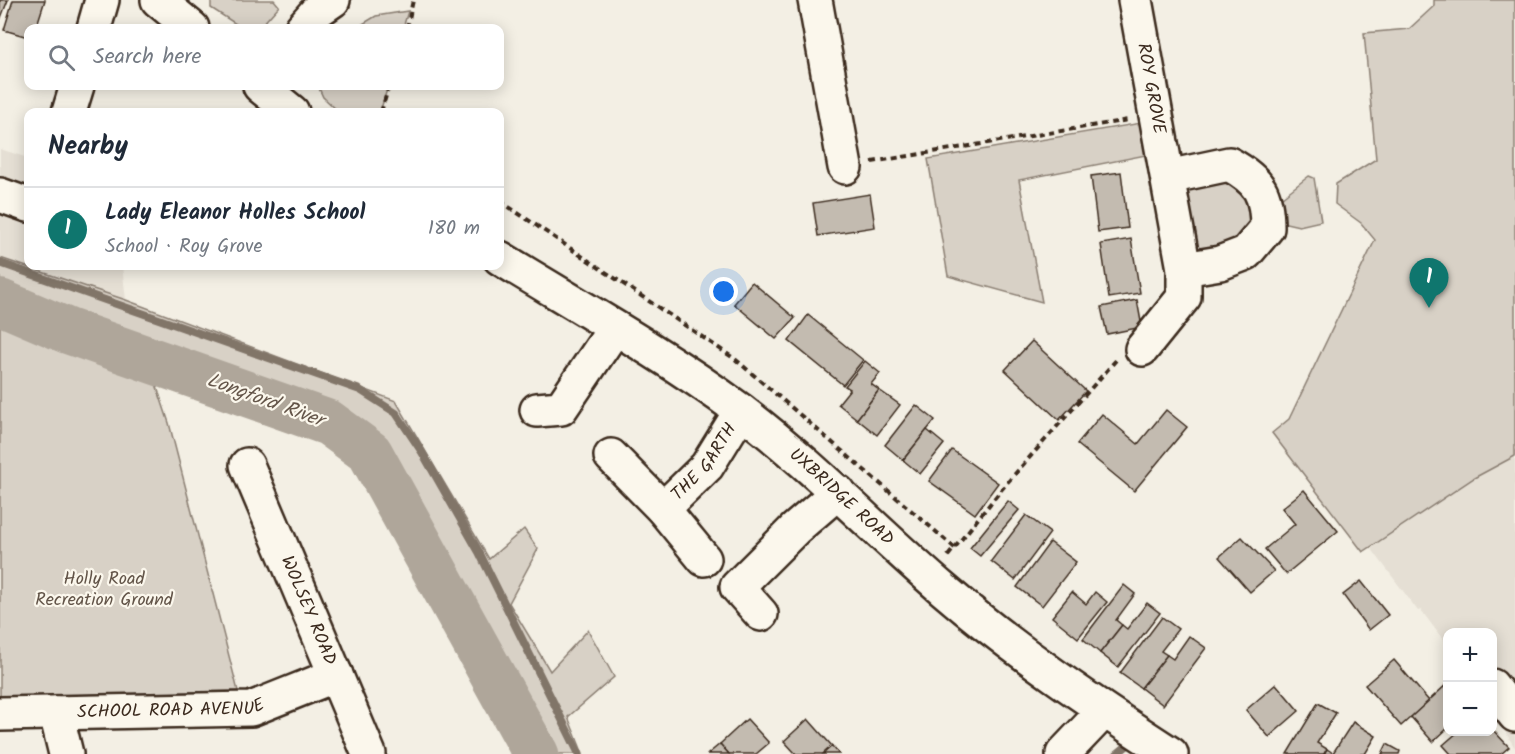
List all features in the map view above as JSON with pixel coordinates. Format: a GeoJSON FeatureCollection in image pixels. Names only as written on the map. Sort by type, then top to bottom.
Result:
{"type":"FeatureCollection","features":[{"type":"Feature","properties":{"kind":"street"},"geometry":{"type":"LineString","coordinates":[[95,24],[102,0]]}},
{"type":"Feature","properties":{"kind":"street"},"geometry":{"type":"LineString","coordinates":[[158,0],[187,24]]}},
{"type":"Feature","properties":{"kind":"street"},"geometry":{"type":"LineString","coordinates":[[306,24],[317,11],[333,0]]}},
{"type":"Feature","properties":{"kind":"street"},"geometry":{"type":"LineString","coordinates":[[815,0],[846,167]]}},
{"type":"Feature","properties":{"kind":"street","name":"ROY GROVE"},"geometry":{"type":"LineString","coordinates":[[1135,0],[1184,269],[1184,297],[1142,349]]}},
{"type":"Feature","properties":{"kind":"street"},"geometry":{"type":"LineString","coordinates":[[70,108],[76,90]]}},
{"type":"Feature","properties":{"kind":"street"},"geometry":{"type":"LineString","coordinates":[[265,90],[287,108]]}},
{"type":"Feature","properties":{"kind":"street"},"geometry":{"type":"LineString","coordinates":[[1168,177],[1229,164],[1247,174],[1267,201],[1267,228],[1246,253],[1220,262],[1184,269]]}},
{"type":"Feature","properties":{"kind":"street"},"geometry":{"type":"LineString","coordinates":[[0,195],[24,204]]}},
{"type":"Feature","properties":{"kind":"street","name":"UXBRIDGE ROAD"},"geometry":{"type":"LineString","coordinates":[[504,260],[615,328],[741,411],[838,492],[942,589],[1005,641],[1103,712],[1171,754]]}},
{"type":"Feature","properties":{"kind":"street"},"geometry":{"type":"LineString","coordinates":[[558,415],[615,328]]}},
{"type":"Feature","properties":{"kind":"street","name":"THE GARTH"},"geometry":{"type":"LineString","coordinates":[[663,509],[707,466],[741,411]]}},
{"type":"Feature","properties":{"kind":"street","name":"THE GARTH"},"geometry":{"type":"LineString","coordinates":[[611,456],[663,509],[704,559]]}},
{"type":"Feature","properties":{"kind":"street","name":"WOLSEY ROAD"},"geometry":{"type":"LineString","coordinates":[[247,465],[369,754]]}},
{"type":"Feature","properties":{"kind":"street"},"geometry":{"type":"LineString","coordinates":[[762,614],[737,587],[795,529],[838,492]]}},
{"type":"Feature","properties":{"kind":"street","name":"SCHOOL ROAD AVENUE"},"geometry":{"type":"LineString","coordinates":[[0,714],[251,709],[336,675]]}},
{"type":"Feature","properties":{"kind":"street"},"geometry":{"type":"LineString","coordinates":[[1497,692],[1515,715]]}},
{"type":"Feature","properties":{"kind":"street"},"geometry":{"type":"LineString","coordinates":[[1063,754],[1103,712]]}},
{"type":"Feature","properties":{"kind":"street"},"geometry":{"type":"LineString","coordinates":[[57,713],[66,754]]}},
{"type":"Feature","properties":{"kind":"path"},"geometry":{"type":"LineString","coordinates":[[408,24],[413,0]]}},
{"type":"Feature","properties":{"kind":"path"},"geometry":{"type":"LineString","coordinates":[[382,108],[388,90]]}},
{"type":"Feature","properties":{"kind":"path"},"geometry":{"type":"LineString","coordinates":[[846,167],[1155,116]]}},
{"type":"Feature","properties":{"kind":"path"},"geometry":{"type":"LineString","coordinates":[[942,589],[952,579],[940,567],[1006,484],[1115,360],[1135,345],[1142,349]]}},
{"type":"Feature","properties":{"kind":"shaded area"},"geometry":{"type":"Polygon","coordinates":[[[1434,0],[1515,0],[1515,748],[1497,719],[1497,628],[1443,628],[1443,640],[1421,610],[1418,611],[1371,548],[1363,552],[1272,433],[1289,419],[1382,224],[1364,33],[1409,29],[1434,6],[1434,0]]]}},
{"type":"Feature","properties":{"kind":"shaded area"},"geometry":{"type":"Polygon","coordinates":[[[0,149],[24,157],[24,266],[0,258],[0,149]]]}},
{"type":"Feature","properties":{"kind":"shaded area"},"geometry":{"type":"Polygon","coordinates":[[[36,270],[122,270],[126,300],[36,270]]]}},
{"type":"Feature","properties":{"kind":"green space"},"geometry":{"type":"Polygon","coordinates":[[[211,0],[274,0],[279,6],[263,24],[236,24],[211,8],[211,0]]]}},
{"type":"Feature","properties":{"kind":"green space"},"geometry":{"type":"Polygon","coordinates":[[[1434,0],[1515,0],[1515,456],[1474,478],[1363,552],[1272,433],[1289,419],[1375,240],[1361,223],[1335,204],[1336,184],[1376,159],[1364,33],[1409,29],[1434,6],[1434,0]]]}},
{"type":"Feature","properties":{"kind":"green space"},"geometry":{"type":"Polygon","coordinates":[[[408,11],[404,24],[363,24],[376,16],[408,11]]]}},
{"type":"Feature","properties":{"kind":"green space"},"geometry":{"type":"Polygon","coordinates":[[[320,90],[387,90],[381,108],[335,108],[323,97],[320,90]]]}},
{"type":"Feature","properties":{"kind":"green space"},"geometry":{"type":"Polygon","coordinates":[[[1141,123],[1146,155],[1019,180],[1042,302],[948,276],[928,159],[1141,123]]]}},
{"type":"Feature","properties":{"kind":"green space"},"geometry":{"type":"Polygon","coordinates":[[[1228,175],[1245,185],[1255,225],[1238,244],[1193,253],[1183,181],[1228,175]]]}},
{"type":"Feature","properties":{"kind":"green space"},"geometry":{"type":"Polygon","coordinates":[[[1309,176],[1314,178],[1321,221],[1299,226],[1277,221],[1277,201],[1309,176]]]}},
{"type":"Feature","properties":{"kind":"green space","name":"Holly Road Recreation Ground"},"geometry":{"type":"Polygon","coordinates":[[[0,258],[24,266],[24,270],[36,270],[126,300],[396,401],[489,559],[524,529],[538,549],[509,603],[550,671],[588,630],[614,677],[568,717],[583,754],[548,754],[424,529],[396,513],[399,485],[353,419],[145,351],[169,423],[238,691],[0,697],[0,258]]]}},
{"type":"Feature","properties":{"kind":"building"},"geometry":{"type":"Polygon","coordinates":[[[0,0],[8,0],[0,20],[0,0]]]}},
{"type":"Feature","properties":{"kind":"building"},"geometry":{"type":"Polygon","coordinates":[[[13,0],[45,0],[37,24],[24,24],[24,36],[4,30],[13,0]]]}},
{"type":"Feature","properties":{"kind":"building"},"geometry":{"type":"Polygon","coordinates":[[[1121,172],[1128,228],[1098,232],[1091,176],[1121,172]]]}},
{"type":"Feature","properties":{"kind":"building"},"geometry":{"type":"Polygon","coordinates":[[[870,194],[875,227],[818,236],[813,203],[870,194]]]}},
{"type":"Feature","properties":{"kind":"building"},"geometry":{"type":"Polygon","coordinates":[[[1131,239],[1140,293],[1109,298],[1101,244],[1131,239]]]}},
{"type":"Feature","properties":{"kind":"building"},"geometry":{"type":"Polygon","coordinates":[[[752,282],[795,318],[776,339],[734,304],[752,282]]]}},
{"type":"Feature","properties":{"kind":"building"},"geometry":{"type":"Polygon","coordinates":[[[1137,300],[1142,327],[1107,334],[1101,307],[1137,300]]]}},
{"type":"Feature","properties":{"kind":"building"},"geometry":{"type":"Polygon","coordinates":[[[808,315],[863,360],[843,385],[789,341],[808,315]]]}},
{"type":"Feature","properties":{"kind":"building"},"geometry":{"type":"Polygon","coordinates":[[[1032,341],[1086,391],[1059,420],[1005,370],[1032,341]]]}},
{"type":"Feature","properties":{"kind":"building"},"geometry":{"type":"Polygon","coordinates":[[[865,361],[880,373],[871,384],[879,390],[857,419],[838,404],[850,389],[845,386],[865,361]]]}},
{"type":"Feature","properties":{"kind":"building"},"geometry":{"type":"Polygon","coordinates":[[[879,390],[900,405],[877,435],[857,419],[879,390]]]}},
{"type":"Feature","properties":{"kind":"building"},"geometry":{"type":"Polygon","coordinates":[[[916,405],[935,420],[903,460],[885,445],[916,405]]]}},
{"type":"Feature","properties":{"kind":"building"},"geometry":{"type":"Polygon","coordinates":[[[1166,410],[1187,427],[1134,491],[1077,444],[1102,414],[1138,444],[1166,410]]]}},
{"type":"Feature","properties":{"kind":"building"},"geometry":{"type":"Polygon","coordinates":[[[927,430],[944,444],[920,474],[903,460],[927,430]]]}},
{"type":"Feature","properties":{"kind":"building"},"geometry":{"type":"Polygon","coordinates":[[[952,450],[998,483],[975,514],[929,481],[952,450]]]}},
{"type":"Feature","properties":{"kind":"building"},"geometry":{"type":"Polygon","coordinates":[[[1304,490],[1338,531],[1286,574],[1265,549],[1295,524],[1282,508],[1304,490]]]}},
{"type":"Feature","properties":{"kind":"building"},"geometry":{"type":"Polygon","coordinates":[[[1008,501],[1019,510],[980,556],[970,548],[1008,501]]]}},
{"type":"Feature","properties":{"kind":"building"},"geometry":{"type":"Polygon","coordinates":[[[1026,515],[1050,533],[1015,580],[991,561],[1026,515]]]}},
{"type":"Feature","properties":{"kind":"building"},"geometry":{"type":"Polygon","coordinates":[[[1242,537],[1274,571],[1250,592],[1219,557],[1242,537]]]}},
{"type":"Feature","properties":{"kind":"building"},"geometry":{"type":"Polygon","coordinates":[[[1050,542],[1076,562],[1042,606],[1017,587],[1050,542]]]}},
{"type":"Feature","properties":{"kind":"building"},"geometry":{"type":"Polygon","coordinates":[[[1361,581],[1388,615],[1369,630],[1343,595],[1361,581]]]}},
{"type":"Feature","properties":{"kind":"building"},"geometry":{"type":"Polygon","coordinates":[[[1124,585],[1135,594],[1116,620],[1122,625],[1100,653],[1083,639],[1124,585]]]}},
{"type":"Feature","properties":{"kind":"building"},"geometry":{"type":"Polygon","coordinates":[[[1072,592],[1086,604],[1095,592],[1107,602],[1078,638],[1052,617],[1072,592]]]}},
{"type":"Feature","properties":{"kind":"building"},"geometry":{"type":"Polygon","coordinates":[[[1147,603],[1160,613],[1118,667],[1100,653],[1122,625],[1127,629],[1147,603]]]}},
{"type":"Feature","properties":{"kind":"building"},"geometry":{"type":"Polygon","coordinates":[[[1162,617],[1178,629],[1161,651],[1167,655],[1141,688],[1120,673],[1162,617]]]}},
{"type":"Feature","properties":{"kind":"building"},"geometry":{"type":"Polygon","coordinates":[[[1189,636],[1206,648],[1163,705],[1141,688],[1167,655],[1173,659],[1189,636]]]}},
{"type":"Feature","properties":{"kind":"building"},"geometry":{"type":"Polygon","coordinates":[[[1394,660],[1429,701],[1401,726],[1365,685],[1394,660]]]}},
{"type":"Feature","properties":{"kind":"building"},"geometry":{"type":"Polygon","coordinates":[[[1276,684],[1299,711],[1269,737],[1246,710],[1276,684]]]}},
{"type":"Feature","properties":{"kind":"building"},"geometry":{"type":"Polygon","coordinates":[[[1443,688],[1443,733],[1433,742],[1411,717],[1443,688]]]}},
{"type":"Feature","properties":{"kind":"building"},"geometry":{"type":"Polygon","coordinates":[[[1318,703],[1336,713],[1317,743],[1327,749],[1324,754],[1287,754],[1318,703]]]}},
{"type":"Feature","properties":{"kind":"building"},"geometry":{"type":"Polygon","coordinates":[[[747,719],[769,743],[756,754],[729,754],[720,744],[747,719]]]}},
{"type":"Feature","properties":{"kind":"building"},"geometry":{"type":"Polygon","coordinates":[[[808,719],[832,746],[823,754],[796,754],[784,741],[808,719]]]}},
{"type":"Feature","properties":{"kind":"building"},"geometry":{"type":"Polygon","coordinates":[[[1353,722],[1376,736],[1365,754],[1324,754],[1327,749],[1333,753],[1353,722]]]}},
{"type":"Feature","properties":{"kind":"building"},"geometry":{"type":"Polygon","coordinates":[[[1497,734],[1509,747],[1501,754],[1451,754],[1443,745],[1453,736],[1497,734]]]}},
{"type":"Feature","properties":{"kind":"building"},"geometry":{"type":"Polygon","coordinates":[[[720,744],[729,754],[708,754],[720,744]]]}},
{"type":"Feature","properties":{"kind":"building"},"geometry":{"type":"Polygon","coordinates":[[[1387,744],[1400,751],[1399,754],[1382,754],[1387,744]]]}},
{"type":"Feature","properties":{"kind":"building"},"geometry":{"type":"Polygon","coordinates":[[[832,746],[839,754],[823,754],[832,746]]]}},
{"type":"Feature","properties":{"kind":"waterway"},"geometry":{"type":"LineString","coordinates":[[0,263],[360,390],[396,413],[422,452],[479,552],[579,754]]}},
{"type":"Feature","properties":{"kind":"waterway","name":"Longford River"},"geometry":{"type":"LineString","coordinates":[[0,302],[68,331],[329,423],[370,453],[536,754]]}},
{"type":"Feature","properties":{"kind":"waterway"},"geometry":{"type":"LineString","coordinates":[[1117,754],[1129,744]]}},
{"type":"Feature","properties":{"kind":"place","name":"Lady Eleanor Holles School"},"geometry":{"type":"Point","coordinates":[1429,308]}}]}
